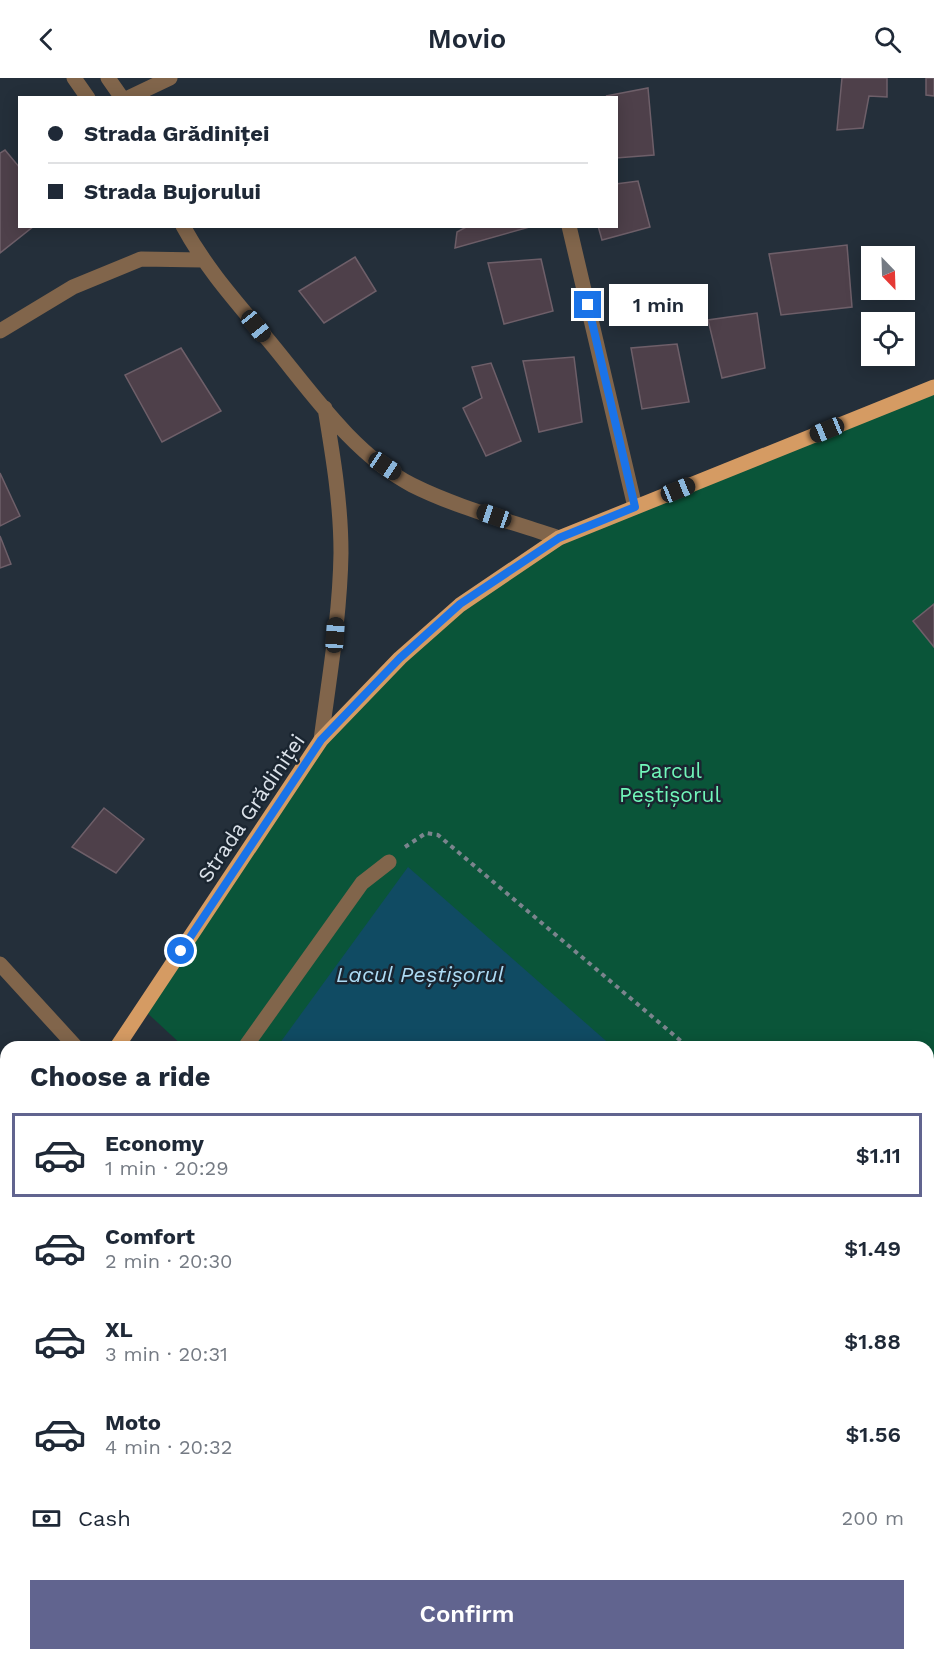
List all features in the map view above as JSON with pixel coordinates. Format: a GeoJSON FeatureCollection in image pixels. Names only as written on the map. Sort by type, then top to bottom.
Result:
{"type":"FeatureCollection","features":[{"type":"Feature","properties":{"kind":"main road","name":"Strada Grădiniței"},"geometry":{"type":"LineString","coordinates":[[121,1041],[321,740],[400,658],[460,604],[559,538],[934,387]]}},
{"type":"Feature","properties":{"kind":"street"},"geometry":{"type":"LineString","coordinates":[[74,78],[87,96]]}},
{"type":"Feature","properties":{"kind":"street"},"geometry":{"type":"LineString","coordinates":[[108,78],[121,96]]}},
{"type":"Feature","properties":{"kind":"street"},"geometry":{"type":"LineString","coordinates":[[132,96],[170,78]]}},
{"type":"Feature","properties":{"kind":"street"},"geometry":{"type":"LineString","coordinates":[[184,228],[202,260],[325,408],[371,457],[412,484],[451,501],[559,538]]}},
{"type":"Feature","properties":{"kind":"street"},"geometry":{"type":"LineString","coordinates":[[569,228],[635,507]]}},
{"type":"Feature","properties":{"kind":"street"},"geometry":{"type":"LineString","coordinates":[[0,331],[73,287],[141,259],[202,260]]}},
{"type":"Feature","properties":{"kind":"street"},"geometry":{"type":"LineString","coordinates":[[321,740],[335,635],[341,553],[337,481],[325,408]]}},
{"type":"Feature","properties":{"kind":"street"},"geometry":{"type":"LineString","coordinates":[[249,1041],[362,883],[389,862]]}},
{"type":"Feature","properties":{"kind":"street"},"geometry":{"type":"LineString","coordinates":[[0,964],[71,1041]]}},
{"type":"Feature","properties":{"kind":"path"},"geometry":{"type":"LineString","coordinates":[[389,862],[412,841],[426,833],[438,835],[681,1041]]}},
{"type":"Feature","properties":{"kind":"green space","name":"Parcul Peștișorul"},"geometry":{"type":"Polygon","coordinates":[[[934,387],[934,1041],[178,1041],[143,1009],[321,740],[400,658],[559,538],[934,387]]]}},
{"type":"Feature","properties":{"kind":"water","name":"Lacul Peștișorul"},"geometry":{"type":"Polygon","coordinates":[[[408,867],[606,1041],[281,1041],[408,867]]]}},
{"type":"Feature","properties":{"kind":"building"},"geometry":{"type":"Polygon","coordinates":[[[842,78],[887,78],[887,97],[869,96],[863,128],[837,130],[842,78]]]}},
{"type":"Feature","properties":{"kind":"building"},"geometry":{"type":"Polygon","coordinates":[[[926,78],[934,78],[934,96],[926,95],[926,78]]]}},
{"type":"Feature","properties":{"kind":"building"},"geometry":{"type":"Polygon","coordinates":[[[648,88],[654,155],[618,158],[618,96],[606,96],[648,88]]]}},
{"type":"Feature","properties":{"kind":"building"},"geometry":{"type":"Polygon","coordinates":[[[5,150],[18,166],[18,228],[31,228],[0,253],[0,153],[5,150]]]}},
{"type":"Feature","properties":{"kind":"building"},"geometry":{"type":"Polygon","coordinates":[[[638,181],[650,227],[602,240],[599,228],[618,228],[618,184],[638,181]]]}},
{"type":"Feature","properties":{"kind":"building"},"geometry":{"type":"Polygon","coordinates":[[[464,228],[526,228],[455,248],[457,232],[464,228]]]}},
{"type":"Feature","properties":{"kind":"building"},"geometry":{"type":"Polygon","coordinates":[[[847,245],[852,307],[781,315],[769,254],[847,245]]]}},
{"type":"Feature","properties":{"kind":"building"},"geometry":{"type":"Polygon","coordinates":[[[355,257],[376,291],[324,323],[299,291],[355,257]]]}},
{"type":"Feature","properties":{"kind":"building"},"geometry":{"type":"Polygon","coordinates":[[[541,259],[553,311],[504,324],[488,263],[541,259]]]}},
{"type":"Feature","properties":{"kind":"building"},"geometry":{"type":"Polygon","coordinates":[[[757,313],[765,368],[722,378],[708,320],[757,313]]]}},
{"type":"Feature","properties":{"kind":"building"},"geometry":{"type":"Polygon","coordinates":[[[677,344],[689,402],[642,409],[631,348],[677,344]]]}},
{"type":"Feature","properties":{"kind":"building"},"geometry":{"type":"Polygon","coordinates":[[[181,348],[221,411],[162,442],[125,375],[181,348]]]}},
{"type":"Feature","properties":{"kind":"building"},"geometry":{"type":"Polygon","coordinates":[[[574,357],[582,422],[539,432],[523,361],[574,357]]]}},
{"type":"Feature","properties":{"kind":"building"},"geometry":{"type":"Polygon","coordinates":[[[491,363],[521,441],[486,456],[463,408],[482,398],[472,367],[491,363]]]}},
{"type":"Feature","properties":{"kind":"building"},"geometry":{"type":"Polygon","coordinates":[[[0,473],[20,516],[0,526],[0,473]]]}},
{"type":"Feature","properties":{"kind":"building"},"geometry":{"type":"Polygon","coordinates":[[[0,536],[11,564],[0,568],[0,536]]]}},
{"type":"Feature","properties":{"kind":"building"},"geometry":{"type":"Polygon","coordinates":[[[934,604],[934,647],[913,621],[934,604]]]}},
{"type":"Feature","properties":{"kind":"building"},"geometry":{"type":"Polygon","coordinates":[[[104,808],[144,839],[116,873],[72,847],[104,808]]]}},
{"type":"Feature","properties":{"kind":"route"},"geometry":{"type":"LineString","coordinates":[[181,951],[321,740],[400,658],[460,604],[559,538],[635,507],[588,305]]}}]}
